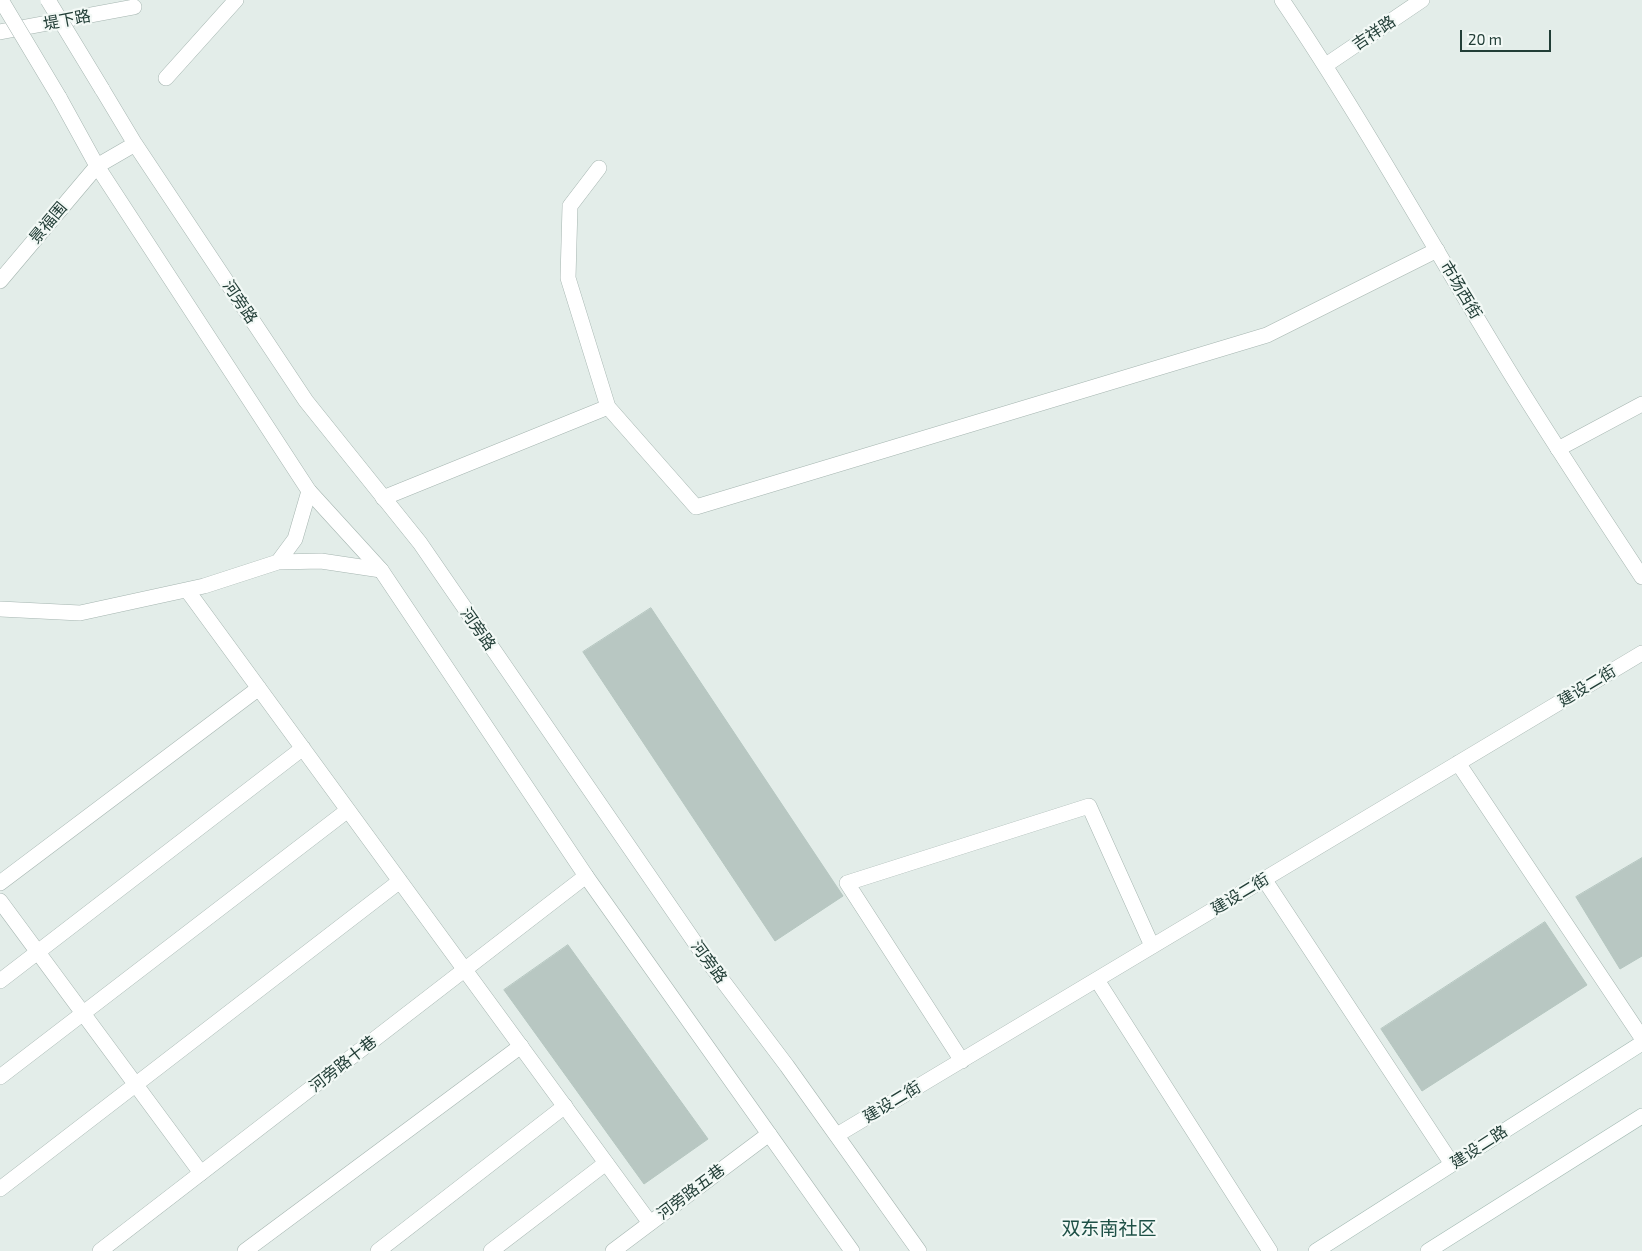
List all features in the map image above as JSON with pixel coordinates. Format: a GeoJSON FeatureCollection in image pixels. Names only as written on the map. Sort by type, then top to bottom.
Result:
{"type":"FeatureCollection","features":[{"type":"Feature","properties":{"kind":"street"},"geometry":{"type":"LineString","coordinates":[[1,0],[59,97],[97,166],[309,491],[381,570],[586,876],[852,1251]]}},
{"type":"Feature","properties":{"kind":"street","name":"河旁路"},"geometry":{"type":"LineString","coordinates":[[48,0],[135,144],[306,401],[420,543],[707,960],[787,1066],[919,1251]]}},
{"type":"Feature","properties":{"kind":"street"},"geometry":{"type":"LineString","coordinates":[[166,78],[236,0]]}},
{"type":"Feature","properties":{"kind":"street","name":"市场西街"},"geometry":{"type":"LineString","coordinates":[[1282,0],[1326,65],[1558,449],[1642,578]]}},
{"type":"Feature","properties":{"kind":"street","name":"吉祥路"},"geometry":{"type":"LineString","coordinates":[[1326,65],[1422,0]]}},
{"type":"Feature","properties":{"kind":"street","name":"堤下路"},"geometry":{"type":"LineString","coordinates":[[0,32],[134,8]]}},
{"type":"Feature","properties":{"kind":"street","name":"景福围"},"geometry":{"type":"LineString","coordinates":[[0,281],[97,166],[135,144]]}},
{"type":"Feature","properties":{"kind":"street"},"geometry":{"type":"LineString","coordinates":[[599,168],[570,206],[568,278],[608,407],[696,507],[1267,335],[1437,250]]}},
{"type":"Feature","properties":{"kind":"street"},"geometry":{"type":"LineString","coordinates":[[1558,449],[1642,404]]}},
{"type":"Feature","properties":{"kind":"street"},"geometry":{"type":"LineString","coordinates":[[383,498],[608,407]]}},
{"type":"Feature","properties":{"kind":"street"},"geometry":{"type":"LineString","coordinates":[[278,562],[295,539],[309,491]]}},
{"type":"Feature","properties":{"kind":"street"},"geometry":{"type":"LineString","coordinates":[[0,609],[80,613],[187,590],[278,562],[320,561],[381,570]]}},
{"type":"Feature","properties":{"kind":"street"},"geometry":{"type":"LineString","coordinates":[[187,590],[650,1223]]}},
{"type":"Feature","properties":{"kind":"street","name":"建设二街"},"geometry":{"type":"LineString","coordinates":[[837,1135],[1642,653]]}},
{"type":"Feature","properties":{"kind":"street"},"geometry":{"type":"LineString","coordinates":[[0,883],[259,688]]}},
{"type":"Feature","properties":{"kind":"street"},"geometry":{"type":"LineString","coordinates":[[0,981],[303,748]]}},
{"type":"Feature","properties":{"kind":"street"},"geometry":{"type":"LineString","coordinates":[[1458,763],[1642,1038]]}},
{"type":"Feature","properties":{"kind":"street"},"geometry":{"type":"LineString","coordinates":[[962,1061],[847,883],[1089,806],[1152,946]]}},
{"type":"Feature","properties":{"kind":"street"},"geometry":{"type":"LineString","coordinates":[[0,1077],[348,810]]}},
{"type":"Feature","properties":{"kind":"street","name":"河旁路十巷"},"geometry":{"type":"LineString","coordinates":[[100,1251],[586,876]]}},
{"type":"Feature","properties":{"kind":"street"},"geometry":{"type":"LineString","coordinates":[[1264,880],[1452,1164]]}},
{"type":"Feature","properties":{"kind":"street"},"geometry":{"type":"LineString","coordinates":[[0,1189],[400,881]]}},
{"type":"Feature","properties":{"kind":"street"},"geometry":{"type":"LineString","coordinates":[[0,902],[200,1173]]}},
{"type":"Feature","properties":{"kind":"street"},"geometry":{"type":"LineString","coordinates":[[1097,980],[1270,1251]]}},
{"type":"Feature","properties":{"kind":"street","name":"建设二路"},"geometry":{"type":"LineString","coordinates":[[1316,1251],[1334,1246],[1452,1164],[1642,1043]]}},
{"type":"Feature","properties":{"kind":"street"},"geometry":{"type":"LineString","coordinates":[[245,1251],[521,1046]]}},
{"type":"Feature","properties":{"kind":"street"},"geometry":{"type":"LineString","coordinates":[[378,1251],[565,1106]]}},
{"type":"Feature","properties":{"kind":"street"},"geometry":{"type":"LineString","coordinates":[[1428,1251],[1642,1116]]}},
{"type":"Feature","properties":{"kind":"street","name":"河旁路五巷"},"geometry":{"type":"LineString","coordinates":[[613,1251],[769,1134]]}},
{"type":"Feature","properties":{"kind":"street"},"geometry":{"type":"LineString","coordinates":[[491,1251],[606,1162]]}},
{"type":"Feature","properties":{"kind":"building"},"geometry":{"type":"Polygon","coordinates":[[[651,608],[843,896],[775,941],[583,652],[651,608]]]}},
{"type":"Feature","properties":{"kind":"building"},"geometry":{"type":"Polygon","coordinates":[[[1642,858],[1642,956],[1620,969],[1576,897],[1642,858]]]}},
{"type":"Feature","properties":{"kind":"building"},"geometry":{"type":"Polygon","coordinates":[[[1545,922],[1587,985],[1422,1091],[1381,1029],[1545,922]]]}},
{"type":"Feature","properties":{"kind":"building"},"geometry":{"type":"Polygon","coordinates":[[[568,945],[708,1139],[644,1184],[504,990],[568,945]]]}},
{"type":"Feature","properties":{"kind":"district","name":"双东南社区"},"geometry":{"type":"Point","coordinates":[1109,1229]}}]}
